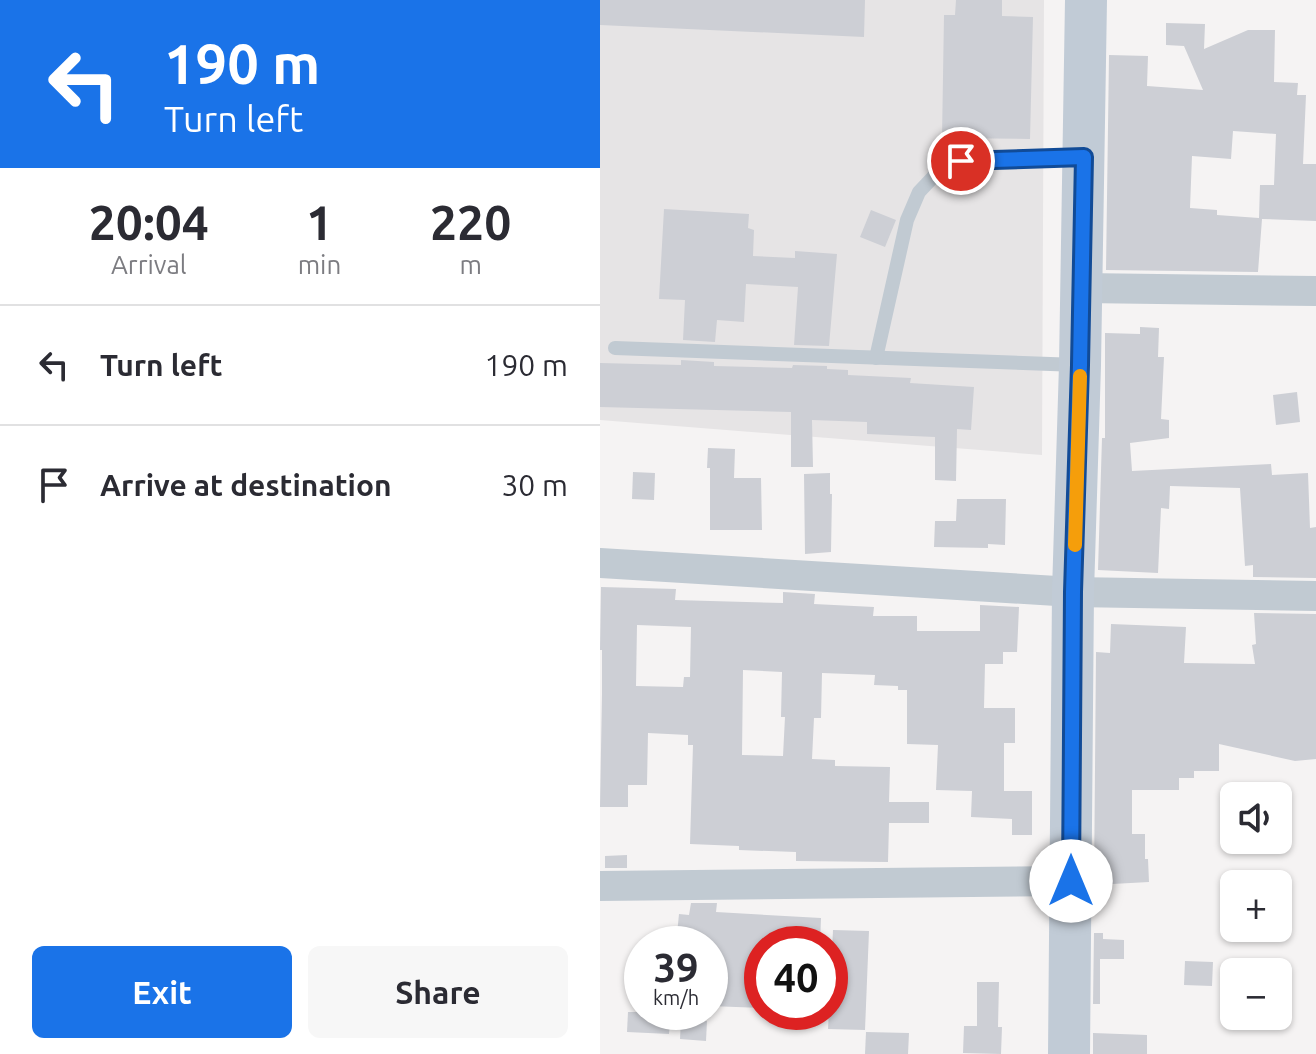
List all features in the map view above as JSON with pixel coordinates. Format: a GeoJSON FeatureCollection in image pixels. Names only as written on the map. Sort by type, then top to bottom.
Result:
{"type":"FeatureCollection","features":[{"type":"Feature","properties":{"kind":"street"},"geometry":{"type":"LineString","coordinates":[[1069,1054],[1073,592],[1086,0]]}},
{"type":"Feature","properties":{"kind":"street"},"geometry":{"type":"LineString","coordinates":[[1082,288],[1316,291]]}},
{"type":"Feature","properties":{"kind":"street"},"geometry":{"type":"LineString","coordinates":[[600,563],[1073,592],[1316,596]]}},
{"type":"Feature","properties":{"kind":"street"},"geometry":{"type":"LineString","coordinates":[[600,886],[1071,881]]}},
{"type":"Feature","properties":{"kind":"lane"},"geometry":{"type":"LineString","coordinates":[[876,358],[907,220],[919,192],[937,173],[961,161],[1084,157]]}},
{"type":"Feature","properties":{"kind":"lane"},"geometry":{"type":"LineString","coordinates":[[615,348],[1080,365]]}},
{"type":"Feature","properties":{"kind":"shaded area"},"geometry":{"type":"Polygon","coordinates":[[[600,0],[1044,0],[1042,455],[600,420],[600,0]]]}},
{"type":"Feature","properties":{"kind":"building"},"geometry":{"type":"Polygon","coordinates":[[[600,0],[865,0],[864,37],[600,25],[600,0]]]}},
{"type":"Feature","properties":{"kind":"building"},"geometry":{"type":"Polygon","coordinates":[[[956,0],[1002,0],[1002,16],[1033,17],[1030,139],[942,138],[944,15],[955,15],[956,0]]]}},
{"type":"Feature","properties":{"kind":"building"},"geometry":{"type":"Polygon","coordinates":[[[1166,23],[1205,24],[1204,49],[1248,30],[1275,30],[1274,82],[1298,83],[1297,95],[1306,95],[1303,164],[1316,164],[1316,221],[1262,219],[1258,272],[1106,270],[1109,55],[1148,56],[1147,86],[1203,90],[1184,46],[1166,45],[1166,23]],[[1233,131],[1231,159],[1192,156],[1190,208],[1217,210],[1217,215],[1259,218],[1260,185],[1274,185],[1276,134],[1233,131]]]}},
{"type":"Feature","properties":{"kind":"building"},"geometry":{"type":"Polygon","coordinates":[[[664,209],[749,214],[748,228],[754,230],[753,256],[795,258],[795,251],[837,254],[829,346],[794,345],[798,287],[746,284],[744,322],[717,320],[715,342],[683,340],[685,300],[659,299],[664,209]]]}},
{"type":"Feature","properties":{"kind":"building"},"geometry":{"type":"Polygon","coordinates":[[[871,210],[896,220],[885,247],[860,237],[871,210]]]}},
{"type":"Feature","properties":{"kind":"building"},"geometry":{"type":"Polygon","coordinates":[[[1140,327],[1159,328],[1158,357],[1164,357],[1161,419],[1169,420],[1169,438],[1130,443],[1132,471],[1271,464],[1272,475],[1308,473],[1310,528],[1316,527],[1316,578],[1253,577],[1253,565],[1245,566],[1240,488],[1170,486],[1169,509],[1161,508],[1158,573],[1098,570],[1102,438],[1105,438],[1105,333],[1140,334],[1140,327]]]}},
{"type":"Feature","properties":{"kind":"building"},"geometry":{"type":"Polygon","coordinates":[[[681,360],[714,362],[714,366],[827,366],[827,369],[848,370],[848,375],[911,378],[910,383],[974,387],[971,430],[957,429],[956,481],[935,480],[935,437],[867,434],[867,422],[812,420],[813,467],[791,467],[791,412],[600,407],[600,363],[681,365],[681,360]]]}},
{"type":"Feature","properties":{"kind":"building"},"geometry":{"type":"Polygon","coordinates":[[[1297,392],[1300,422],[1276,425],[1273,395],[1297,392]]]}},
{"type":"Feature","properties":{"kind":"building"},"geometry":{"type":"Polygon","coordinates":[[[708,448],[735,449],[734,478],[761,478],[762,530],[710,530],[708,448]]]}},
{"type":"Feature","properties":{"kind":"building"},"geometry":{"type":"Polygon","coordinates":[[[633,472],[655,473],[654,500],[632,499],[633,472]]]}},
{"type":"Feature","properties":{"kind":"building"},"geometry":{"type":"Polygon","coordinates":[[[830,473],[831,552],[805,554],[804,474],[830,473]]]}},
{"type":"Feature","properties":{"kind":"building"},"geometry":{"type":"Polygon","coordinates":[[[957,499],[1006,499],[1005,545],[988,544],[988,548],[934,547],[935,521],[956,521],[957,499]]]}},
{"type":"Feature","properties":{"kind":"building"},"geometry":{"type":"Polygon","coordinates":[[[601,587],[676,589],[675,600],[783,603],[783,592],[815,594],[814,604],[874,607],[873,616],[917,616],[917,631],[980,631],[980,605],[1019,607],[1017,652],[1003,652],[1003,664],[985,664],[984,708],[1015,708],[1015,743],[1004,743],[1004,791],[1032,791],[1032,835],[1012,835],[1012,819],[971,817],[972,791],[936,790],[938,745],[907,744],[907,690],[898,690],[898,686],[874,685],[875,675],[822,673],[821,718],[814,718],[812,759],[835,760],[835,766],[890,767],[889,802],[929,802],[929,823],[889,823],[888,862],[796,861],[796,852],[690,844],[693,745],[688,745],[688,735],[648,733],[647,785],[628,785],[628,807],[600,807],[601,587]],[[637,625],[636,686],[683,687],[684,677],[690,677],[691,627],[637,625]],[[743,670],[742,755],[783,756],[785,717],[781,717],[782,672],[743,670]]]}},
{"type":"Feature","properties":{"kind":"building"},"geometry":{"type":"Polygon","coordinates":[[[1254,613],[1316,614],[1316,759],[1295,761],[1219,744],[1219,771],[1194,771],[1194,778],[1179,778],[1179,790],[1132,790],[1132,834],[1145,834],[1149,882],[1094,885],[1096,652],[1110,653],[1111,624],[1186,627],[1184,663],[1255,664],[1252,645],[1256,644],[1254,613]]]}},
{"type":"Feature","properties":{"kind":"building"},"geometry":{"type":"Polygon","coordinates":[[[627,855],[627,868],[605,868],[605,856],[627,855]]]}},
{"type":"Feature","properties":{"kind":"building"},"geometry":{"type":"Polygon","coordinates":[[[691,903],[717,903],[716,912],[821,918],[821,926],[744,926],[744,1007],[728,1007],[728,926],[678,926],[679,914],[689,915],[691,903]]]}},
{"type":"Feature","properties":{"kind":"building"},"geometry":{"type":"Polygon","coordinates":[[[848,930],[869,931],[865,1030],[848,1030],[848,930]]]}},
{"type":"Feature","properties":{"kind":"building"},"geometry":{"type":"Polygon","coordinates":[[[1094,933],[1103,933],[1103,939],[1124,940],[1124,959],[1100,959],[1100,1004],[1093,1004],[1094,933]]]}},
{"type":"Feature","properties":{"kind":"building"},"geometry":{"type":"Polygon","coordinates":[[[1185,961],[1213,962],[1212,986],[1184,985],[1185,961]]]}},
{"type":"Feature","properties":{"kind":"building"},"geometry":{"type":"Polygon","coordinates":[[[977,982],[999,982],[1001,1054],[963,1053],[964,1026],[977,1026],[977,982]]]}},
{"type":"Feature","properties":{"kind":"building"},"geometry":{"type":"Polygon","coordinates":[[[627,1030],[669,1030],[669,1034],[627,1030]]]}},
{"type":"Feature","properties":{"kind":"building"},"geometry":{"type":"Polygon","coordinates":[[[680,1030],[707,1030],[706,1041],[680,1039],[680,1030]]]}},
{"type":"Feature","properties":{"kind":"building"},"geometry":{"type":"Polygon","coordinates":[[[866,1032],[909,1033],[908,1054],[865,1054],[866,1032]]]}},
{"type":"Feature","properties":{"kind":"building"},"geometry":{"type":"Polygon","coordinates":[[[1093,1033],[1147,1035],[1147,1054],[1093,1054],[1093,1033]]]}},
{"type":"Feature","properties":{"kind":"slow traffic"},"geometry":{"type":"LineString","coordinates":[[1075,545],[1080,376]]}},
{"type":"Feature","properties":{"kind":"route"},"geometry":{"type":"LineString","coordinates":[[961,161],[1084,157],[1073,592],[1071,881]]}}]}
